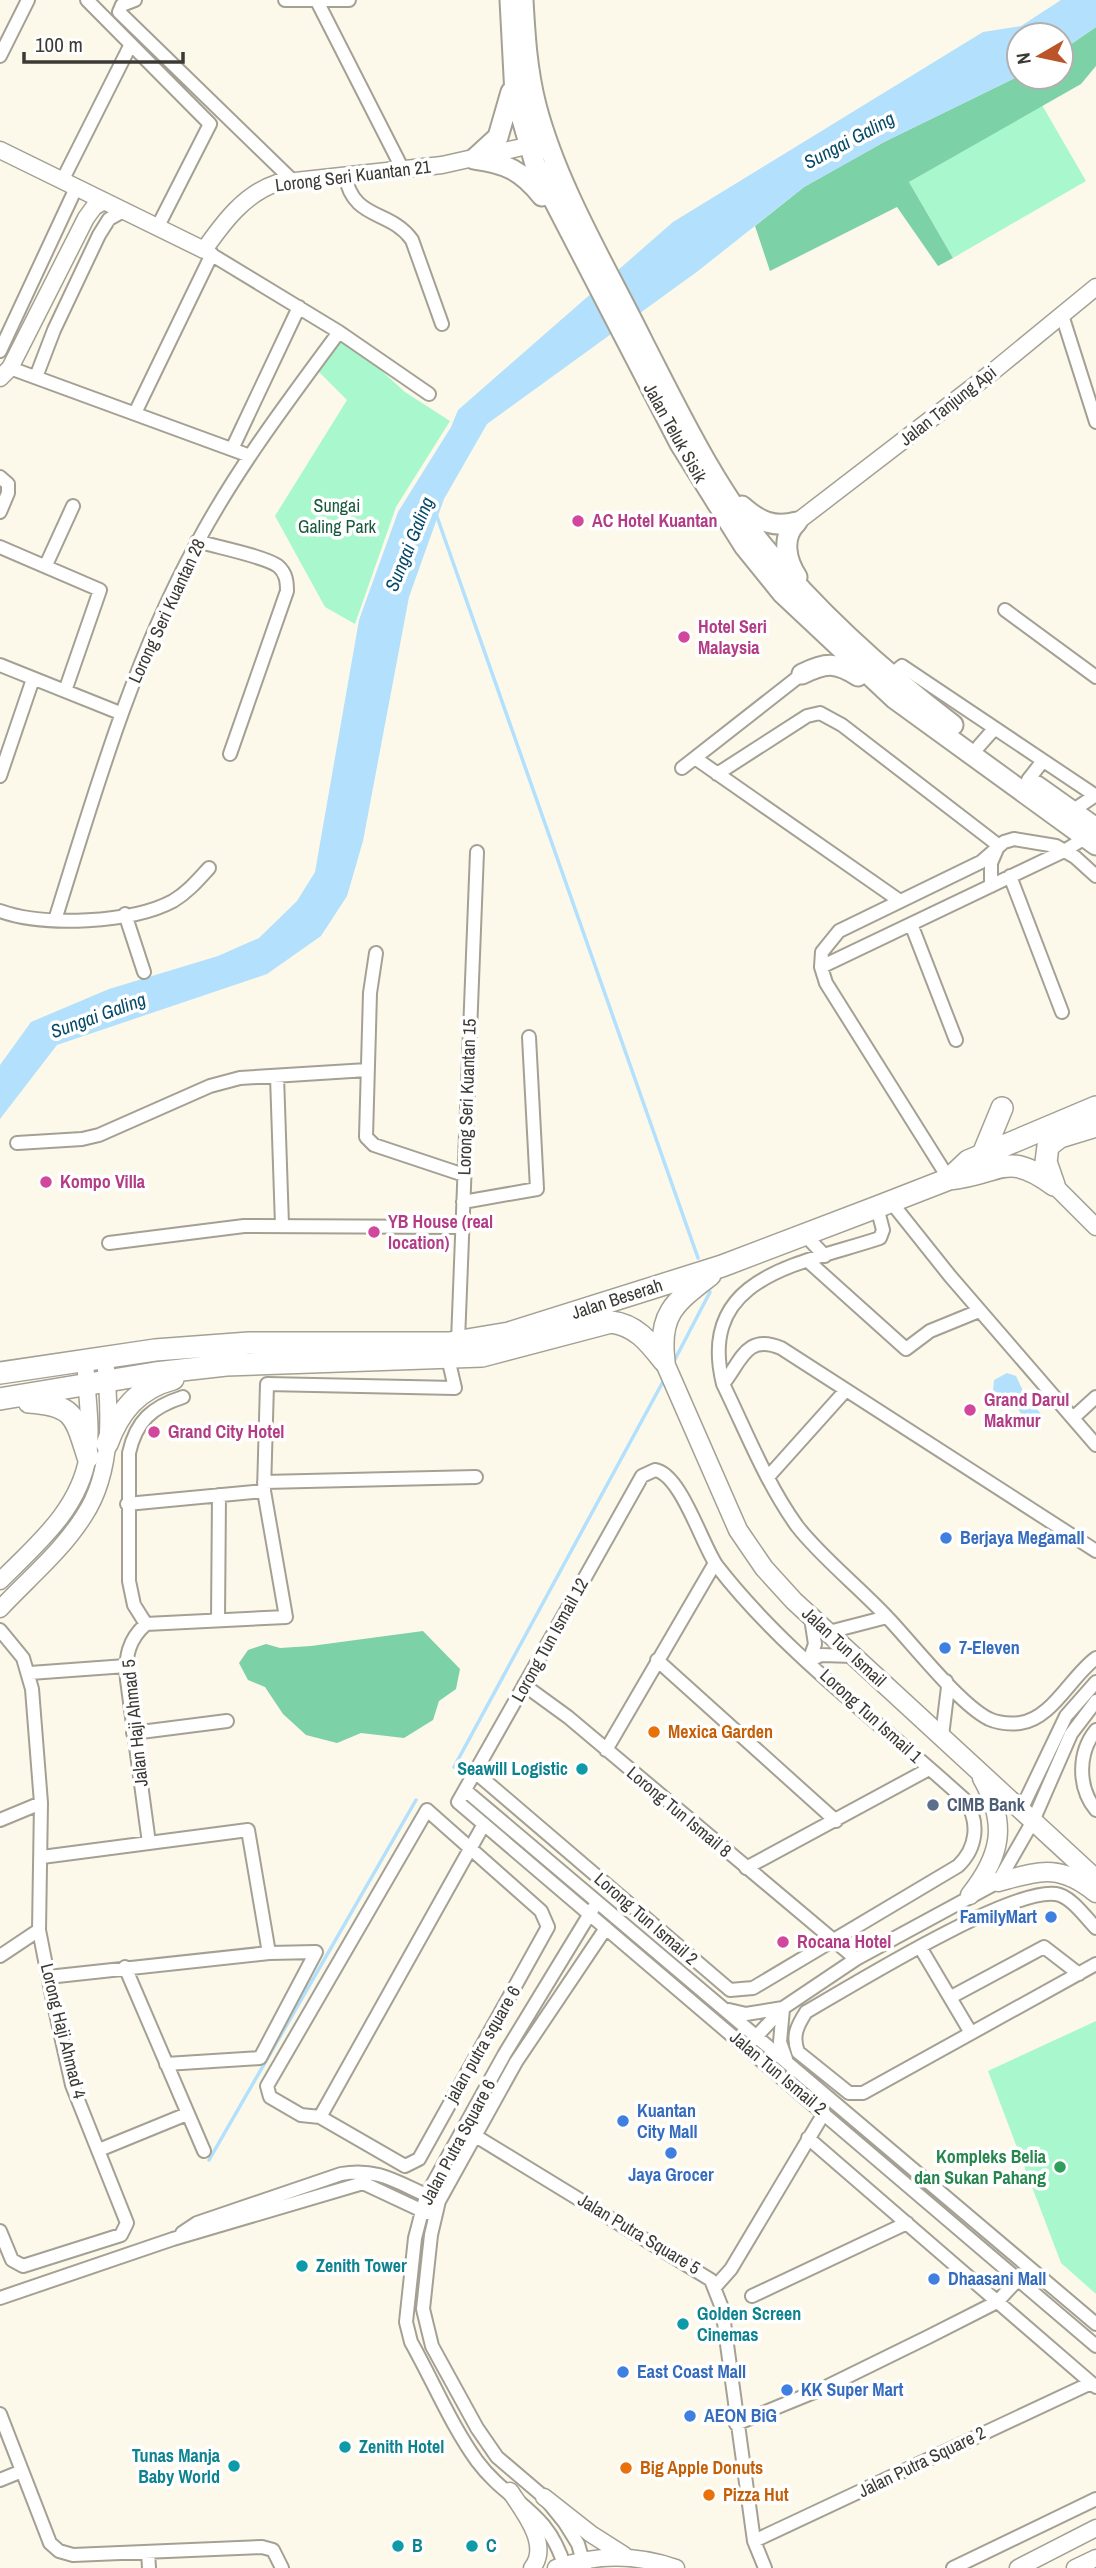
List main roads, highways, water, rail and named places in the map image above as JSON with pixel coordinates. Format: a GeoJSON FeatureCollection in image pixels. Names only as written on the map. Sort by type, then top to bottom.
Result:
{"type":"FeatureCollection","features":[{"type":"Feature","properties":{"kind":"highway","name":"Jalan Beserah"},"geometry":{"type":"LineString","coordinates":[[0,1399],[97,1382],[226,1365],[453,1350],[722,1266],[884,1205],[950,1179],[959,1166],[982,1154],[1096,1107]]}},
{"type":"Feature","properties":{"kind":"highway"},"geometry":{"type":"LineString","coordinates":[[982,1154],[1002,1108]]}},
{"type":"Feature","properties":{"kind":"highway"},"geometry":{"type":"LineString","coordinates":[[950,1179],[1017,1164],[1037,1172],[1054,1185],[1045,1153],[1052,1141],[1096,1126]]}},
{"type":"Feature","properties":{"kind":"highway"},"geometry":{"type":"LineString","coordinates":[[666,1364],[662,1339],[665,1319],[676,1303],[722,1266]]}},
{"type":"Feature","properties":{"kind":"highway","name":"Jalan Beserah"},"geometry":{"type":"LineString","coordinates":[[2,1373],[155,1350],[249,1343],[511,1351],[599,1323],[626,1324],[637,1330],[666,1364]]}},
{"type":"Feature","properties":{"kind":"highway"},"geometry":{"type":"LineString","coordinates":[[107,1444],[116,1419],[143,1392],[159,1383],[226,1365]]}},
{"type":"Feature","properties":{"kind":"highway"},"geometry":{"type":"LineString","coordinates":[[0,1399],[59,1405],[70,1412],[96,1463]]}},
{"type":"Feature","properties":{"kind":"main road","name":"Jalan Teluk Sisik"},"geometry":{"type":"LineString","coordinates":[[513,2],[513,76],[527,146],[564,224],[599,274],[636,344],[726,491],[762,544],[815,603],[896,670],[979,746],[1072,811],[1092,837]]}},
{"type":"Feature","properties":{"kind":"main road","name":"Jalan Teluk Sisik"},"geometry":{"type":"LineString","coordinates":[[513,2],[527,55],[536,106],[599,274]]}},
{"type":"Feature","properties":{"kind":"main road"},"geometry":{"type":"LineString","coordinates":[[513,76],[502,129],[493,144],[474,159],[502,163],[519,171],[564,224]]}},
{"type":"Feature","properties":{"kind":"main road"},"geometry":{"type":"LineString","coordinates":[[527,146],[534,146],[543,152],[571,194]]}},
{"type":"Feature","properties":{"kind":"main road","name":"Jalan Teluk Sisik"},"geometry":{"type":"LineString","coordinates":[[636,344],[680,444],[721,512],[782,593],[895,699],[1092,837]]}},
{"type":"Feature","properties":{"kind":"main road"},"geometry":{"type":"LineString","coordinates":[[726,491],[760,521],[783,526],[797,522],[789,530],[786,542],[788,555],[793,571],[815,603]]}},
{"type":"Feature","properties":{"kind":"main road"},"geometry":{"type":"LineString","coordinates":[[782,593],[814,638],[817,648],[816,656],[802,674],[825,664],[842,665],[895,699]]}},
{"type":"Feature","properties":{"kind":"main road","name":"Jalan Tun Ismail"},"geometry":{"type":"LineString","coordinates":[[666,1364],[738,1530],[764,1568],[811,1616],[1096,1879]]}},
{"type":"Feature","properties":{"kind":"main road"},"geometry":{"type":"LineString","coordinates":[[970,1895],[989,1871],[999,1834],[995,1807],[975,1767]]}},
{"type":"Feature","properties":{"kind":"main road"},"geometry":{"type":"LineString","coordinates":[[998,1882],[1043,1871],[1063,1872],[1096,1893]]}},
{"type":"Feature","properties":{"kind":"water"},"geometry":{"type":"Polygon","coordinates":[[[1061,0],[1096,0],[1096,27],[1075,41],[1075,21],[1029,21],[1061,0]]]}},
{"type":"Feature","properties":{"kind":"water","name":"Sungai Galing"},"geometry":{"type":"Polygon","coordinates":[[[1005,29],[1005,83],[884,142],[804,187],[698,271],[487,424],[444,499],[409,597],[363,841],[347,896],[321,936],[267,974],[57,1045],[0,1119],[0,1065],[31,1022],[109,989],[218,956],[259,938],[297,901],[315,872],[359,620],[398,512],[451,427],[458,410],[673,222],[983,32],[1005,29]]]}},
{"type":"Feature","properties":{"kind":"water"},"geometry":{"type":"Polygon","coordinates":[[[1007,1373],[1016,1376],[1023,1391],[1033,1396],[1035,1407],[1042,1415],[1039,1422],[1032,1423],[1028,1416],[1022,1416],[1012,1396],[1000,1396],[993,1391],[994,1380],[1007,1373]]]}},
{"type":"Feature","properties":{"kind":"waterway","name":"Sungai Galing"},"geometry":{"type":"LineString","coordinates":[[436,514],[698,1258]]}},
{"type":"Feature","properties":{"kind":"waterway"},"geometry":{"type":"LineString","coordinates":[[672,1365],[710,1292]]}},
{"type":"Feature","properties":{"kind":"waterway"},"geometry":{"type":"LineString","coordinates":[[454,1767],[665,1378]]}},
{"type":"Feature","properties":{"kind":"waterway"},"geometry":{"type":"LineString","coordinates":[[209,2160],[416,1800]]}},
{"type":"Feature","properties":{"kind":"place","name":"AC Hotel Kuantan"},"geometry":{"type":"Point","coordinates":[578,521]}},
{"type":"Feature","properties":{"kind":"place","name":"Hotel Seri Malaysia"},"geometry":{"type":"Point","coordinates":[684,637]}},
{"type":"Feature","properties":{"kind":"place","name":"Kompo Villa"},"geometry":{"type":"Point","coordinates":[46,1182]}},
{"type":"Feature","properties":{"kind":"place","name":"YB House (real location)"},"geometry":{"type":"Point","coordinates":[374,1232]}},
{"type":"Feature","properties":{"kind":"place","name":"Grand Darul Makmur"},"geometry":{"type":"Point","coordinates":[970,1410]}},
{"type":"Feature","properties":{"kind":"place","name":"Grand City Hotel"},"geometry":{"type":"Point","coordinates":[154,1432]}},
{"type":"Feature","properties":{"kind":"place","name":"Berjaya Megamall"},"geometry":{"type":"Point","coordinates":[946,1538]}},
{"type":"Feature","properties":{"kind":"place","name":"7-Eleven"},"geometry":{"type":"Point","coordinates":[945,1648]}},
{"type":"Feature","properties":{"kind":"place","name":"Mexica Garden"},"geometry":{"type":"Point","coordinates":[654,1732]}},
{"type":"Feature","properties":{"kind":"place","name":"Seawill Logistic"},"geometry":{"type":"Point","coordinates":[582,1769]}},
{"type":"Feature","properties":{"kind":"place","name":"CIMB Bank"},"geometry":{"type":"Point","coordinates":[933,1805]}},
{"type":"Feature","properties":{"kind":"place","name":"FamilyMart"},"geometry":{"type":"Point","coordinates":[1051,1917]}},
{"type":"Feature","properties":{"kind":"place","name":"Rocana Hotel"},"geometry":{"type":"Point","coordinates":[783,1942]}},
{"type":"Feature","properties":{"kind":"place","name":"Kuantan City Mall"},"geometry":{"type":"Point","coordinates":[623,2121]}},
{"type":"Feature","properties":{"kind":"place","name":"Jaya Grocer"},"geometry":{"type":"Point","coordinates":[671,2153]}},
{"type":"Feature","properties":{"kind":"place","name":"Kompleks Belia dan Sukan Pahang"},"geometry":{"type":"Point","coordinates":[1060,2167]}},
{"type":"Feature","properties":{"kind":"place","name":"Zenith Tower"},"geometry":{"type":"Point","coordinates":[302,2266]}},
{"type":"Feature","properties":{"kind":"place","name":"Dhaasani Mall"},"geometry":{"type":"Point","coordinates":[934,2279]}},
{"type":"Feature","properties":{"kind":"place","name":"Golden Screen Cinemas"},"geometry":{"type":"Point","coordinates":[683,2324]}},
{"type":"Feature","properties":{"kind":"place","name":"East Coast Mall"},"geometry":{"type":"Point","coordinates":[623,2372]}},
{"type":"Feature","properties":{"kind":"place","name":"KK Super Mart"},"geometry":{"type":"Point","coordinates":[787,2390]}},
{"type":"Feature","properties":{"kind":"place","name":"AEON BiG"},"geometry":{"type":"Point","coordinates":[690,2416]}},
{"type":"Feature","properties":{"kind":"place","name":"Zenith Hotel"},"geometry":{"type":"Point","coordinates":[345,2447]}},
{"type":"Feature","properties":{"kind":"place","name":"Tunas Manja Baby World"},"geometry":{"type":"Point","coordinates":[234,2466]}},
{"type":"Feature","properties":{"kind":"place","name":"Big Apple Donuts"},"geometry":{"type":"Point","coordinates":[626,2468]}},
{"type":"Feature","properties":{"kind":"place","name":"Pizza Hut"},"geometry":{"type":"Point","coordinates":[709,2495]}},
{"type":"Feature","properties":{"kind":"place","name":"B"},"geometry":{"type":"Point","coordinates":[398,2546]}},
{"type":"Feature","properties":{"kind":"place","name":"C"},"geometry":{"type":"Point","coordinates":[472,2546]}},
{"type":"Feature","properties":{"kind":"park label","name":"Sungai Galing Park"},"geometry":{"type":"Point","coordinates":[337,516]}}]}
